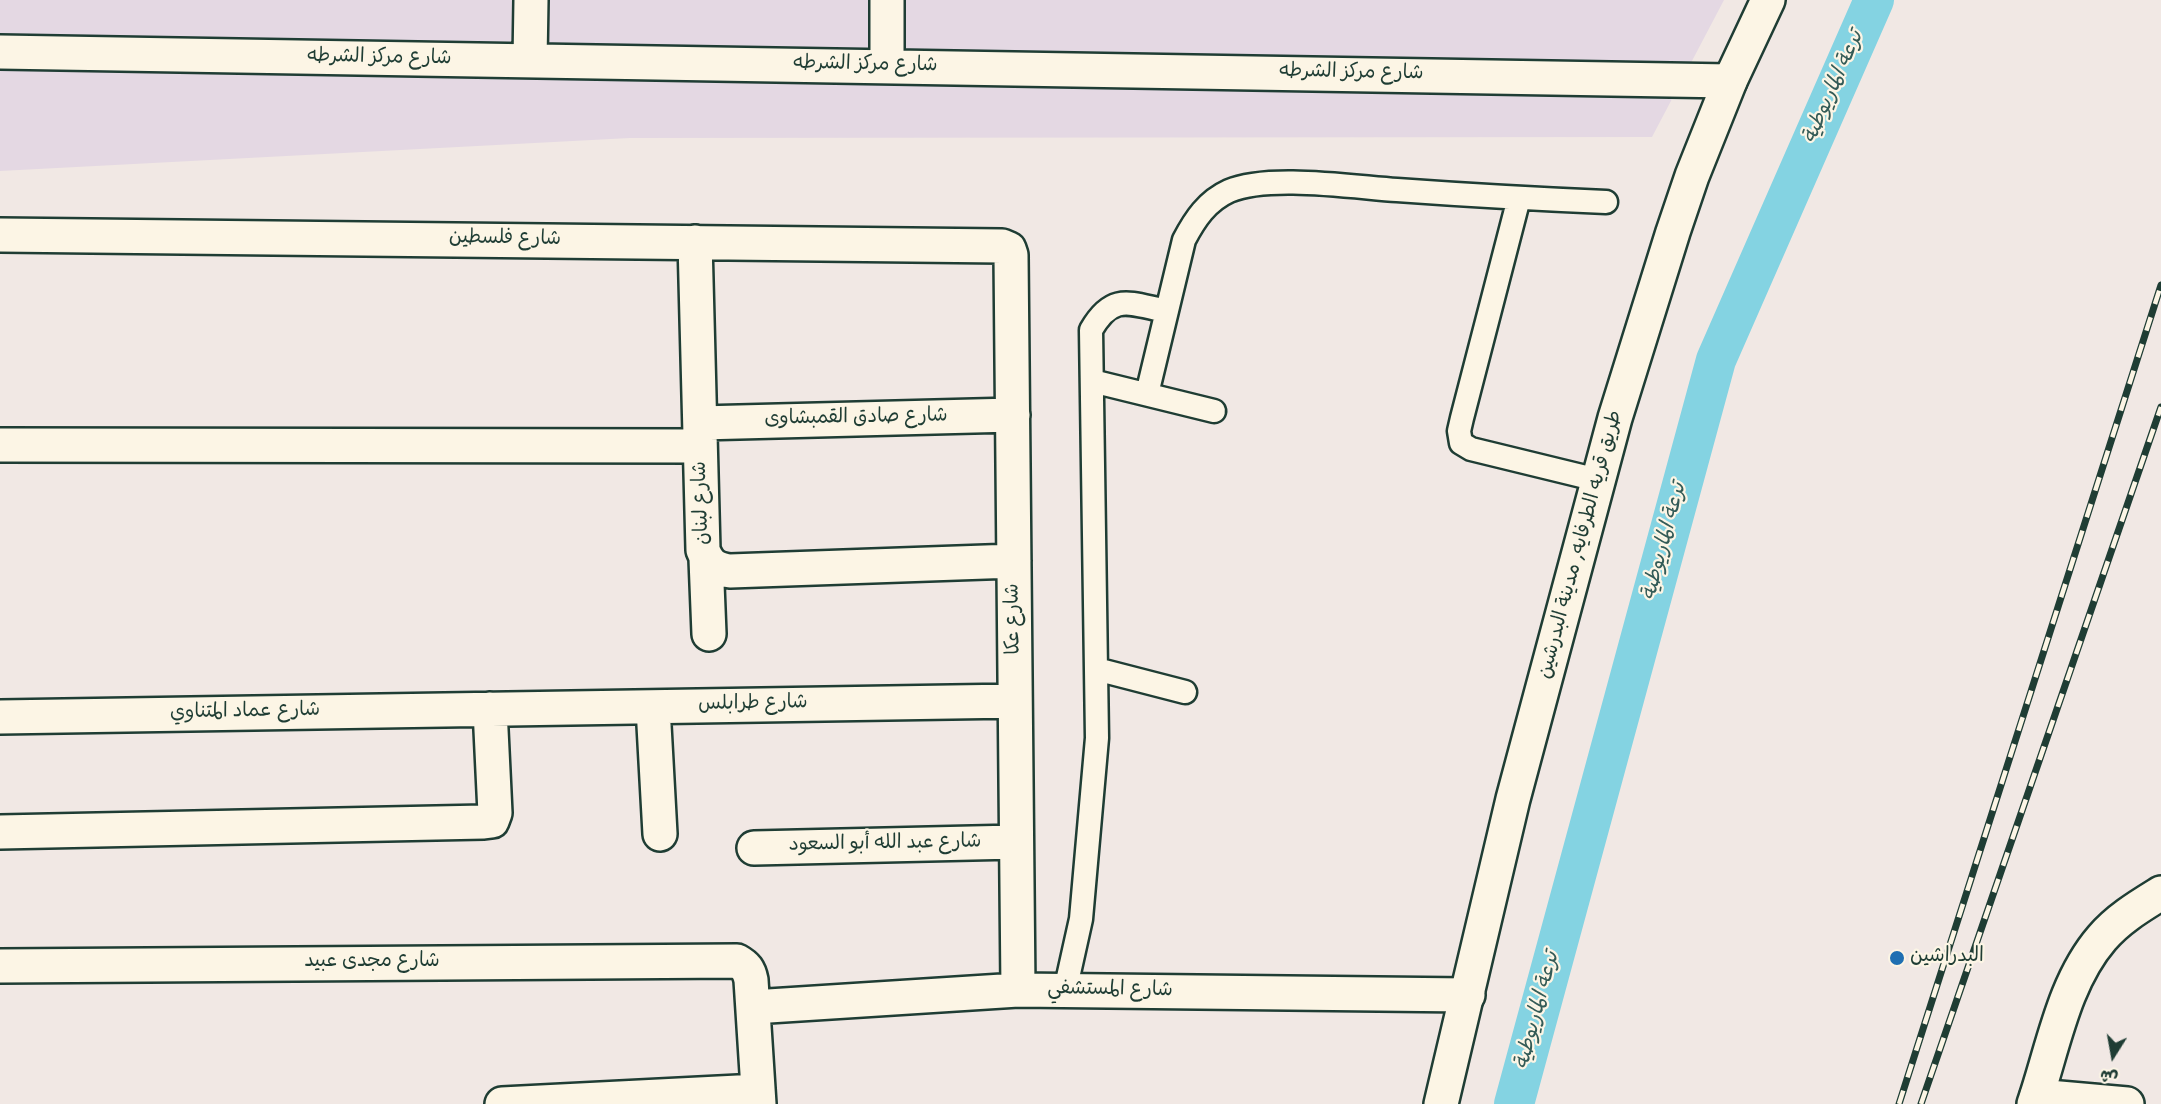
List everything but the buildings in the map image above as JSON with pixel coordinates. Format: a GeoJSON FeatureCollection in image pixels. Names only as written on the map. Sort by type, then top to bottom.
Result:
{"type":"FeatureCollection","features":[{"type":"Feature","properties":{"kind":"street"},"geometry":{"type":"LineString","coordinates":[[530,61],[531,0]]}},
{"type":"Feature","properties":{"kind":"street"},"geometry":{"type":"LineString","coordinates":[[887,0],[887,67]]}},
{"type":"Feature","properties":{"kind":"street","name":"طريق قريه الطرفايه, مدينة البدرشين"},"geometry":{"type":"LineString","coordinates":[[1441,1104],[1513,799],[1615,418],[1673,232],[1730,81],[1768,0]]}},
{"type":"Feature","properties":{"kind":"street","name":"شارع مركز الشرطه"},"geometry":{"type":"LineString","coordinates":[[0,52],[1730,81]]}},
{"type":"Feature","properties":{"kind":"street","name":"شارع فلسطين"},"geometry":{"type":"LineString","coordinates":[[0,235],[1002,246],[1009,249]]}},
{"type":"Feature","properties":{"kind":"street","name":"شارع لبنان"},"geometry":{"type":"LineString","coordinates":[[695,242],[703,550],[706,560],[712,566],[730,570],[1014,561]]}},
{"type":"Feature","properties":{"kind":"street","name":"شارع عكا"},"geometry":{"type":"LineString","coordinates":[[1009,249],[1011,255],[1018,990]]}},
{"type":"Feature","properties":{"kind":"street","name":"شارع صادق القمبشاوى"},"geometry":{"type":"LineString","coordinates":[[0,445],[700,434],[1012,415]]}},
{"type":"Feature","properties":{"kind":"street"},"geometry":{"type":"LineString","coordinates":[[706,560],[709,634]]}},
{"type":"Feature","properties":{"kind":"street","name":"شارع طرابلس"},"geometry":{"type":"LineString","coordinates":[[490,709],[1015,700]]}},
{"type":"Feature","properties":{"kind":"street"},"geometry":{"type":"LineString","coordinates":[[653,707],[660,834]]}},
{"type":"Feature","properties":{"kind":"street"},"geometry":{"type":"LineString","coordinates":[[0,832],[484,822],[492,820],[495,813],[490,709]]}},
{"type":"Feature","properties":{"kind":"street","name":"شارع عماد المتناوي"},"geometry":{"type":"LineString","coordinates":[[0,717],[490,709]]}},
{"type":"Feature","properties":{"kind":"street","name":"شارع عبد الله أبو السعود"},"geometry":{"type":"LineString","coordinates":[[754,848],[1016,842]]}},
{"type":"Feature","properties":{"kind":"street"},"geometry":{"type":"LineString","coordinates":[[2127,1104],[2036,1100],[2069,995],[2082,965],[2103,937],[2128,914],[2161,893]]}},
{"type":"Feature","properties":{"kind":"street","name":"شارع مجدى عبيد"},"geometry":{"type":"LineString","coordinates":[[0,966],[736,961],[750,972],[753,1007]]}},
{"type":"Feature","properties":{"kind":"street","name":"شارع المستشفي"},"geometry":{"type":"LineString","coordinates":[[753,1007],[1018,990],[1468,995]]}},
{"type":"Feature","properties":{"kind":"street"},"geometry":{"type":"LineString","coordinates":[[502,1104],[759,1098],[753,1007]]}},
{"type":"Feature","properties":{"kind":"lane"},"geometry":{"type":"LineString","coordinates":[[1147,394],[1184,240],[1195,219],[1210,202],[1230,191],[1252,185],[1292,183],[1605,202]]}},
{"type":"Feature","properties":{"kind":"lane"},"geometry":{"type":"LineString","coordinates":[[1519,198],[1462,418],[1459,431],[1461,443],[1471,449],[1599,480]]}},
{"type":"Feature","properties":{"kind":"lane"},"geometry":{"type":"LineString","coordinates":[[1065,990],[1084,897],[1097,738],[1091,330],[1098,317],[1109,306],[1125,303],[1167,311]]}},
{"type":"Feature","properties":{"kind":"lane"},"geometry":{"type":"LineString","coordinates":[[1092,381],[1214,411]]}},
{"type":"Feature","properties":{"kind":"lane"},"geometry":{"type":"LineString","coordinates":[[1096,669],[1185,692]]}},
{"type":"Feature","properties":{"kind":"shaded area"},"geometry":{"type":"Polygon","coordinates":[[[0,0],[1724,0],[1652,137],[630,138],[0,171],[0,0]]]}},
{"type":"Feature","properties":{"kind":"waterway","name":"ترعة الماريوطية"},"geometry":{"type":"LineString","coordinates":[[1514,1104],[1716,360],[1874,0]]}},
{"type":"Feature","properties":{"kind":"railway"},"geometry":{"type":"LineString","coordinates":[[1899,1104],[2161,285]]}},
{"type":"Feature","properties":{"kind":"railway"},"geometry":{"type":"LineString","coordinates":[[1921,1104],[2161,407]]}},
{"type":"Feature","properties":{"kind":"place","name":"البدراشين"},"geometry":{"type":"Point","coordinates":[1897,958]}}]}
